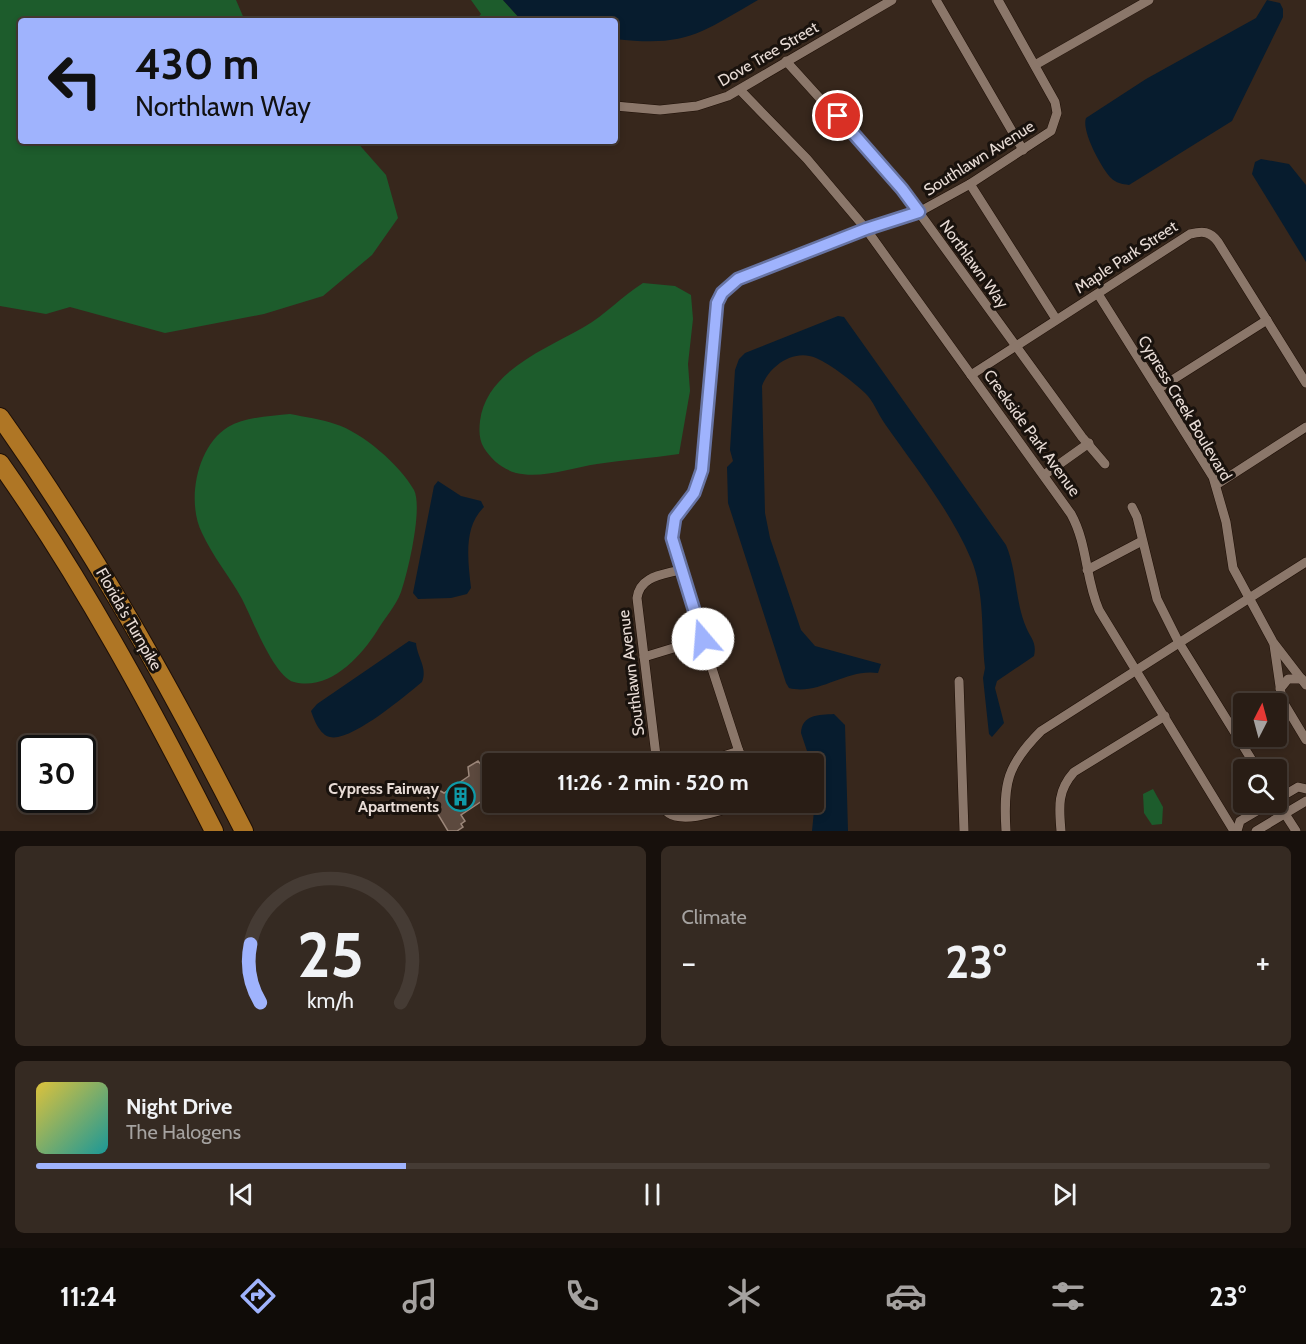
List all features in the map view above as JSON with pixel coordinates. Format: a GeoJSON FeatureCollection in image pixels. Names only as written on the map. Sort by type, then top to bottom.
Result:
{"type":"FeatureCollection","features":[{"type":"Feature","properties":{"kind":"highway","name":"Florida's Turnpike"},"geometry":{"type":"LineString","coordinates":[[0,417],[41,474],[101,570],[157,667],[244,831]]}},
{"type":"Feature","properties":{"kind":"highway","name":"Florida's Turnpike"},"geometry":{"type":"LineString","coordinates":[[0,463],[95,613],[214,831]]}},
{"type":"Feature","properties":{"kind":"street","name":"Dove Tree Street"},"geometry":{"type":"LineString","coordinates":[[618,106],[660,111],[697,106],[741,91],[786,61],[892,0]]}},
{"type":"Feature","properties":{"kind":"street"},"geometry":{"type":"LineString","coordinates":[[936,0],[1023,150]]}},
{"type":"Feature","properties":{"kind":"street","name":"Southlawn Avenue"},"geometry":{"type":"LineString","coordinates":[[739,751],[674,548],[673,527],[679,511],[694,493],[702,470],[715,313],[722,293],[738,279],[866,229],[919,212],[970,184],[1051,131],[1057,113],[1055,102],[998,0]]}},
{"type":"Feature","properties":{"kind":"street"},"geometry":{"type":"LineString","coordinates":[[1035,65],[1149,0]]}},
{"type":"Feature","properties":{"kind":"street","name":"Northlawn Way"},"geometry":{"type":"LineString","coordinates":[[786,61],[868,148],[919,212],[1015,346],[1105,464]]}},
{"type":"Feature","properties":{"kind":"street","name":"Creekside Park Avenue"},"geometry":{"type":"LineString","coordinates":[[741,91],[807,159],[866,229],[1044,475],[1081,532],[1091,592],[1099,610],[1236,831]]}},
{"type":"Feature","properties":{"kind":"street"},"geometry":{"type":"LineString","coordinates":[[970,184],[1056,319]]}},
{"type":"Feature","properties":{"kind":"street","name":"Maple Park Street"},"geometry":{"type":"LineString","coordinates":[[971,375],[1190,234],[1202,231],[1213,235],[1218,242],[1306,383]]}},
{"type":"Feature","properties":{"kind":"street","name":"Cypress Creek Boulevard"},"geometry":{"type":"LineString","coordinates":[[1098,294],[1216,485],[1226,522],[1233,568],[1273,642],[1304,682]]}},
{"type":"Feature","properties":{"kind":"street"},"geometry":{"type":"LineString","coordinates":[[1158,389],[1267,320]]}},
{"type":"Feature","properties":{"kind":"street"},"geometry":{"type":"LineString","coordinates":[[1216,485],[1306,427]]}},
{"type":"Feature","properties":{"kind":"street"},"geometry":{"type":"LineString","coordinates":[[1044,475],[1089,443]]}},
{"type":"Feature","properties":{"kind":"street"},"geometry":{"type":"LineString","coordinates":[[1132,507],[1157,599],[1178,641],[1251,759]]}},
{"type":"Feature","properties":{"kind":"street"},"geometry":{"type":"LineString","coordinates":[[1087,570],[1142,541]]}},
{"type":"Feature","properties":{"kind":"street"},"geometry":{"type":"LineString","coordinates":[[1006,831],[1006,781],[1019,752],[1041,731],[1178,641],[1306,562]]}},
{"type":"Feature","properties":{"kind":"street","name":"Southlawn Avenue"},"geometry":{"type":"LineString","coordinates":[[656,753],[637,598],[639,589],[650,579],[680,570]]}},
{"type":"Feature","properties":{"kind":"street"},"geometry":{"type":"LineString","coordinates":[[644,657],[703,639]]}},
{"type":"Feature","properties":{"kind":"street","name":"Cypress Creek Boulevard"},"geometry":{"type":"LineString","coordinates":[[1273,642],[1282,700],[1306,740]]}},
{"type":"Feature","properties":{"kind":"street"},"geometry":{"type":"LineString","coordinates":[[1280,689],[1288,679],[1304,682]]}},
{"type":"Feature","properties":{"kind":"street"},"geometry":{"type":"LineString","coordinates":[[959,681],[964,831]]}},
{"type":"Feature","properties":{"kind":"street"},"geometry":{"type":"LineString","coordinates":[[1061,831],[1059,802],[1063,785],[1068,779],[1165,716]]}},
{"type":"Feature","properties":{"kind":"street"},"geometry":{"type":"LineString","coordinates":[[733,753],[739,751]]}},
{"type":"Feature","properties":{"kind":"street"},"geometry":{"type":"LineString","coordinates":[[1287,794],[1298,787],[1306,789]]}},
{"type":"Feature","properties":{"kind":"street"},"geometry":{"type":"LineString","coordinates":[[1287,812],[1306,801]]}},
{"type":"Feature","properties":{"kind":"street"},"geometry":{"type":"LineString","coordinates":[[666,813],[672,819],[687,823],[714,813]]}},
{"type":"Feature","properties":{"kind":"street"},"geometry":{"type":"LineString","coordinates":[[1236,831],[1240,821],[1253,813]]}},
{"type":"Feature","properties":{"kind":"street"},"geometry":{"type":"LineString","coordinates":[[1256,831],[1285,813],[1296,831]]}},
{"type":"Feature","properties":{"kind":"green space"},"geometry":{"type":"Polygon","coordinates":[[[0,0],[236,0],[244,18],[18,18],[18,144],[359,144],[386,175],[398,218],[372,255],[323,296],[264,314],[165,333],[70,307],[46,314],[0,306],[0,0]]]}},
{"type":"Feature","properties":{"kind":"green space"},"geometry":{"type":"Polygon","coordinates":[[[471,0],[503,0],[519,18],[478,18],[481,14],[471,0]]]}},
{"type":"Feature","properties":{"kind":"green space"},"geometry":{"type":"Polygon","coordinates":[[[643,283],[675,286],[691,295],[693,319],[688,364],[690,391],[679,454],[597,464],[536,475],[516,473],[497,463],[484,448],[480,432],[480,421],[485,404],[493,388],[520,364],[592,322],[643,283]]]}},
{"type":"Feature","properties":{"kind":"green space"},"geometry":{"type":"Polygon","coordinates":[[[290,414],[335,424],[368,442],[390,460],[408,480],[414,490],[417,511],[411,556],[396,602],[362,652],[331,677],[307,684],[286,678],[271,659],[242,599],[206,542],[197,520],[195,506],[197,475],[202,460],[217,436],[228,427],[242,421],[290,414]]]}},
{"type":"Feature","properties":{"kind":"green space"},"geometry":{"type":"Polygon","coordinates":[[[1153,789],[1163,807],[1162,824],[1152,825],[1144,813],[1143,794],[1153,789]]]}},
{"type":"Feature","properties":{"kind":"water"},"geometry":{"type":"Polygon","coordinates":[[[503,0],[758,0],[706,29],[676,39],[659,41],[618,39],[618,18],[519,18],[503,0]]]}},
{"type":"Feature","properties":{"kind":"water"},"geometry":{"type":"Polygon","coordinates":[[[1267,0],[1280,3],[1283,17],[1232,121],[1129,185],[1113,180],[1093,150],[1085,124],[1086,118],[1146,79],[1256,18],[1267,0]]]}},
{"type":"Feature","properties":{"kind":"water"},"geometry":{"type":"Polygon","coordinates":[[[1261,159],[1289,164],[1306,185],[1306,262],[1252,174],[1255,162],[1261,159]]]}},
{"type":"Feature","properties":{"kind":"water"},"geometry":{"type":"Polygon","coordinates":[[[838,316],[844,317],[1006,545],[1010,555],[1022,617],[1035,651],[1034,656],[997,681],[995,688],[1004,723],[992,737],[989,734],[983,678],[985,668],[979,585],[963,541],[868,396],[854,383],[822,361],[799,355],[776,366],[762,386],[765,513],[770,538],[801,630],[815,646],[881,664],[878,673],[855,674],[811,688],[789,688],[786,683],[728,503],[727,467],[733,461],[730,450],[735,370],[739,359],[745,353],[838,316]]]}},
{"type":"Feature","properties":{"kind":"water"},"geometry":{"type":"Polygon","coordinates":[[[438,481],[461,496],[481,501],[484,507],[477,515],[470,534],[468,556],[471,588],[467,594],[451,598],[418,599],[413,593],[434,486],[438,481]]]}},
{"type":"Feature","properties":{"kind":"water"},"geometry":{"type":"Polygon","coordinates":[[[409,641],[416,643],[424,672],[422,682],[378,717],[364,725],[339,737],[326,736],[320,730],[311,711],[317,704],[409,641]]]}},
{"type":"Feature","properties":{"kind":"water"},"geometry":{"type":"Polygon","coordinates":[[[834,714],[845,725],[848,831],[812,831],[814,813],[824,813],[824,753],[808,753],[801,733],[804,722],[812,717],[834,714]]]}},
{"type":"Feature","properties":{"kind":"building","name":"Cypress Fairway Apartments"},"geometry":{"type":"Polygon","coordinates":[[[478,761],[482,766],[482,801],[461,815],[465,821],[461,824],[463,827],[457,831],[448,831],[427,796],[437,789],[444,793],[469,776],[468,767],[478,761]]]}},
{"type":"Feature","properties":{"kind":"place","name":"Cypress Fairway Apartments"},"geometry":{"type":"Point","coordinates":[460,797]}},
{"type":"Feature","properties":{"kind":"route"},"geometry":{"type":"LineString","coordinates":[[703,639],[672,538],[675,518],[694,493],[702,470],[715,313],[722,293],[738,279],[866,229],[919,212],[868,148],[838,116]]}}]}
